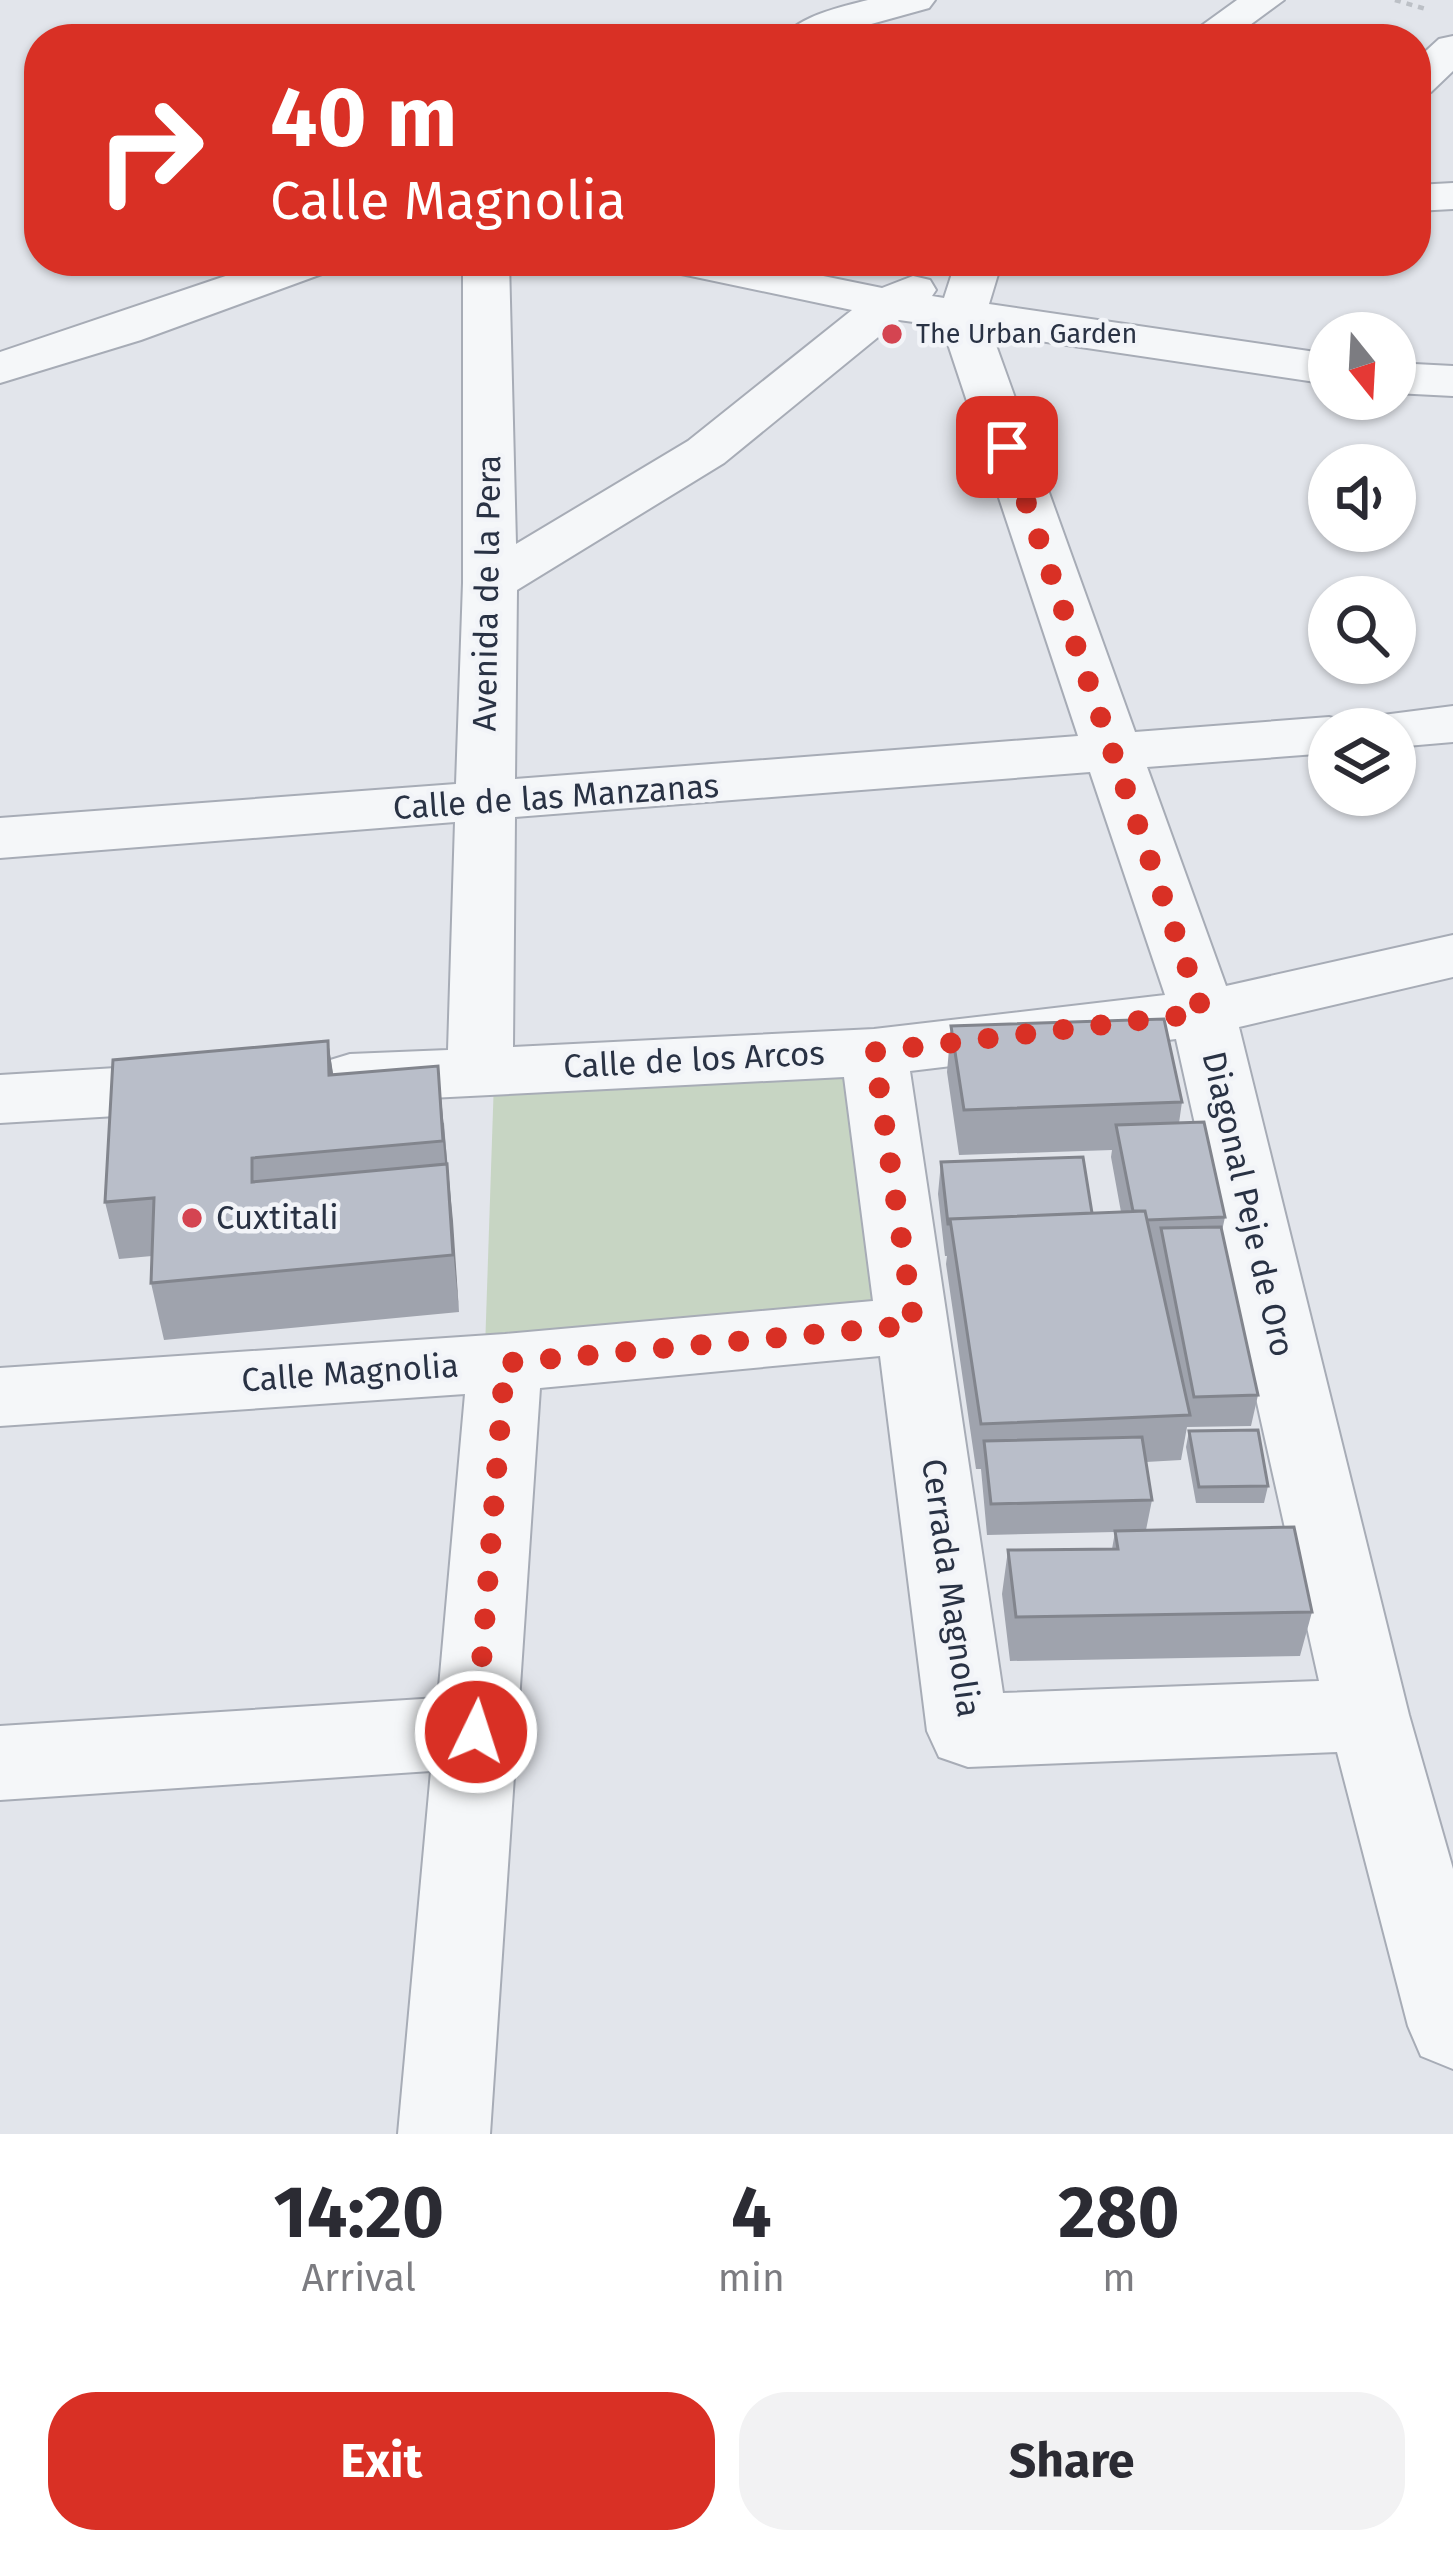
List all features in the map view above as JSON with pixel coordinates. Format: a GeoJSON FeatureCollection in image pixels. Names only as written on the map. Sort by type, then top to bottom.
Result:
{"type":"FeatureCollection","features":[{"type":"Feature","properties":{"kind":"street"},"geometry":{"type":"LineString","coordinates":[[835,24],[915,0]]}},
{"type":"Feature","properties":{"kind":"street"},"geometry":{"type":"LineString","coordinates":[[1226,24],[1264,0]]}},
{"type":"Feature","properties":{"kind":"street"},"geometry":{"type":"LineString","coordinates":[[0,368],[270,276]]}},
{"type":"Feature","properties":{"kind":"street","name":"Avenida de la Pera"},"geometry":{"type":"LineString","coordinates":[[480,1070],[490,583],[486,276]]}},
{"type":"Feature","properties":{"kind":"street"},"geometry":{"type":"LineString","coordinates":[[755,276],[889,304]]}},
{"type":"Feature","properties":{"kind":"street"},"geometry":{"type":"LineString","coordinates":[[490,583],[706,452],[889,304],[968,279],[1308,363]]}},
{"type":"Feature","properties":{"kind":"street","name":"Diagonal Peje de Oro"},"geometry":{"type":"LineString","coordinates":[[968,279],[1112,754],[1203,1013],[1368,1715],[1453,2026]]}},
{"type":"Feature","properties":{"kind":"street"},"geometry":{"type":"LineString","coordinates":[[1416,379],[1453,381]]}},
{"type":"Feature","properties":{"kind":"street"},"geometry":{"type":"LineString","coordinates":[[1416,727],[1453,724]]}},
{"type":"Feature","properties":{"kind":"street","name":"Calle de las Manzanas"},"geometry":{"type":"LineString","coordinates":[[0,838],[1308,737]]}},
{"type":"Feature","properties":{"kind":"street","name":"Calle de los Arcos"},"geometry":{"type":"LineString","coordinates":[[0,1099],[874,1052],[1203,1013],[1453,956]]}},
{"type":"Feature","properties":{"kind":"street","name":"Cerrada Magnolia"},"geometry":{"type":"LineString","coordinates":[[874,1052],[968,1731],[1368,1715]]}},
{"type":"Feature","properties":{"kind":"street","name":"Calle Magnolia"},"geometry":{"type":"LineString","coordinates":[[0,1397],[505,1363],[914,1325]]}},
{"type":"Feature","properties":{"kind":"street"},"geometry":{"type":"LineString","coordinates":[[444,2134],[505,1363]]}},
{"type":"Feature","properties":{"kind":"street"},"geometry":{"type":"LineString","coordinates":[[0,1763],[476,1732]]}},
{"type":"Feature","properties":{"kind":"path"},"geometry":{"type":"LineString","coordinates":[[1395,0],[1443,30]]}},
{"type":"Feature","properties":{"kind":"green space"},"geometry":{"type":"Polygon","coordinates":[[[851,1066],[899,1326],[485,1349],[494,1080],[851,1066]]]}},
{"type":"Feature","properties":{"kind":"building"},"geometry":{"type":"Polygon","coordinates":[[[1164,1019],[1182,1102],[964,1110],[951,1026],[1164,1019]]]}},
{"type":"Feature","properties":{"kind":"building","name":"Cuxtitali"},"geometry":{"type":"Polygon","coordinates":[[[328,1041],[329,1075],[438,1066],[443,1141],[252,1158],[252,1182],[447,1164],[453,1255],[151,1283],[154,1198],[105,1202],[113,1060],[328,1041]]]}},
{"type":"Feature","properties":{"kind":"building"},"geometry":{"type":"Polygon","coordinates":[[[1204,1122],[1225,1217],[1147,1220],[1145,1211],[1133,1211],[1116,1125],[1204,1122]]]}},
{"type":"Feature","properties":{"kind":"building"},"geometry":{"type":"Polygon","coordinates":[[[1083,1157],[1092,1213],[950,1219],[948,1224],[941,1162],[1083,1157]]]}},
{"type":"Feature","properties":{"kind":"building"},"geometry":{"type":"Polygon","coordinates":[[[1145,1211],[1190,1415],[981,1424],[950,1219],[1145,1211]]]}},
{"type":"Feature","properties":{"kind":"building"},"geometry":{"type":"Polygon","coordinates":[[[1221,1227],[1258,1395],[1194,1397],[1161,1228],[1221,1227]]]}},
{"type":"Feature","properties":{"kind":"building"},"geometry":{"type":"Polygon","coordinates":[[[1258,1430],[1268,1486],[1199,1487],[1189,1431],[1258,1430]]]}},
{"type":"Feature","properties":{"kind":"building"},"geometry":{"type":"Polygon","coordinates":[[[1142,1437],[1152,1500],[991,1504],[984,1441],[1142,1437]]]}},
{"type":"Feature","properties":{"kind":"building"},"geometry":{"type":"Polygon","coordinates":[[[1294,1527],[1312,1612],[1016,1617],[1008,1550],[1118,1549],[1115,1531],[1294,1527]]]}},
{"type":"Feature","properties":{"kind":"place","name":"The Urban Garden"},"geometry":{"type":"Point","coordinates":[892,334]}},
{"type":"Feature","properties":{"kind":"place","name":"Cuxtitali"},"geometry":{"type":"Point","coordinates":[192,1218]}},
{"type":"Feature","properties":{"kind":"route"},"geometry":{"type":"LineString","coordinates":[[476,1732],[505,1363],[914,1325],[874,1052],[1203,1013],[1007,447]]}}]}
